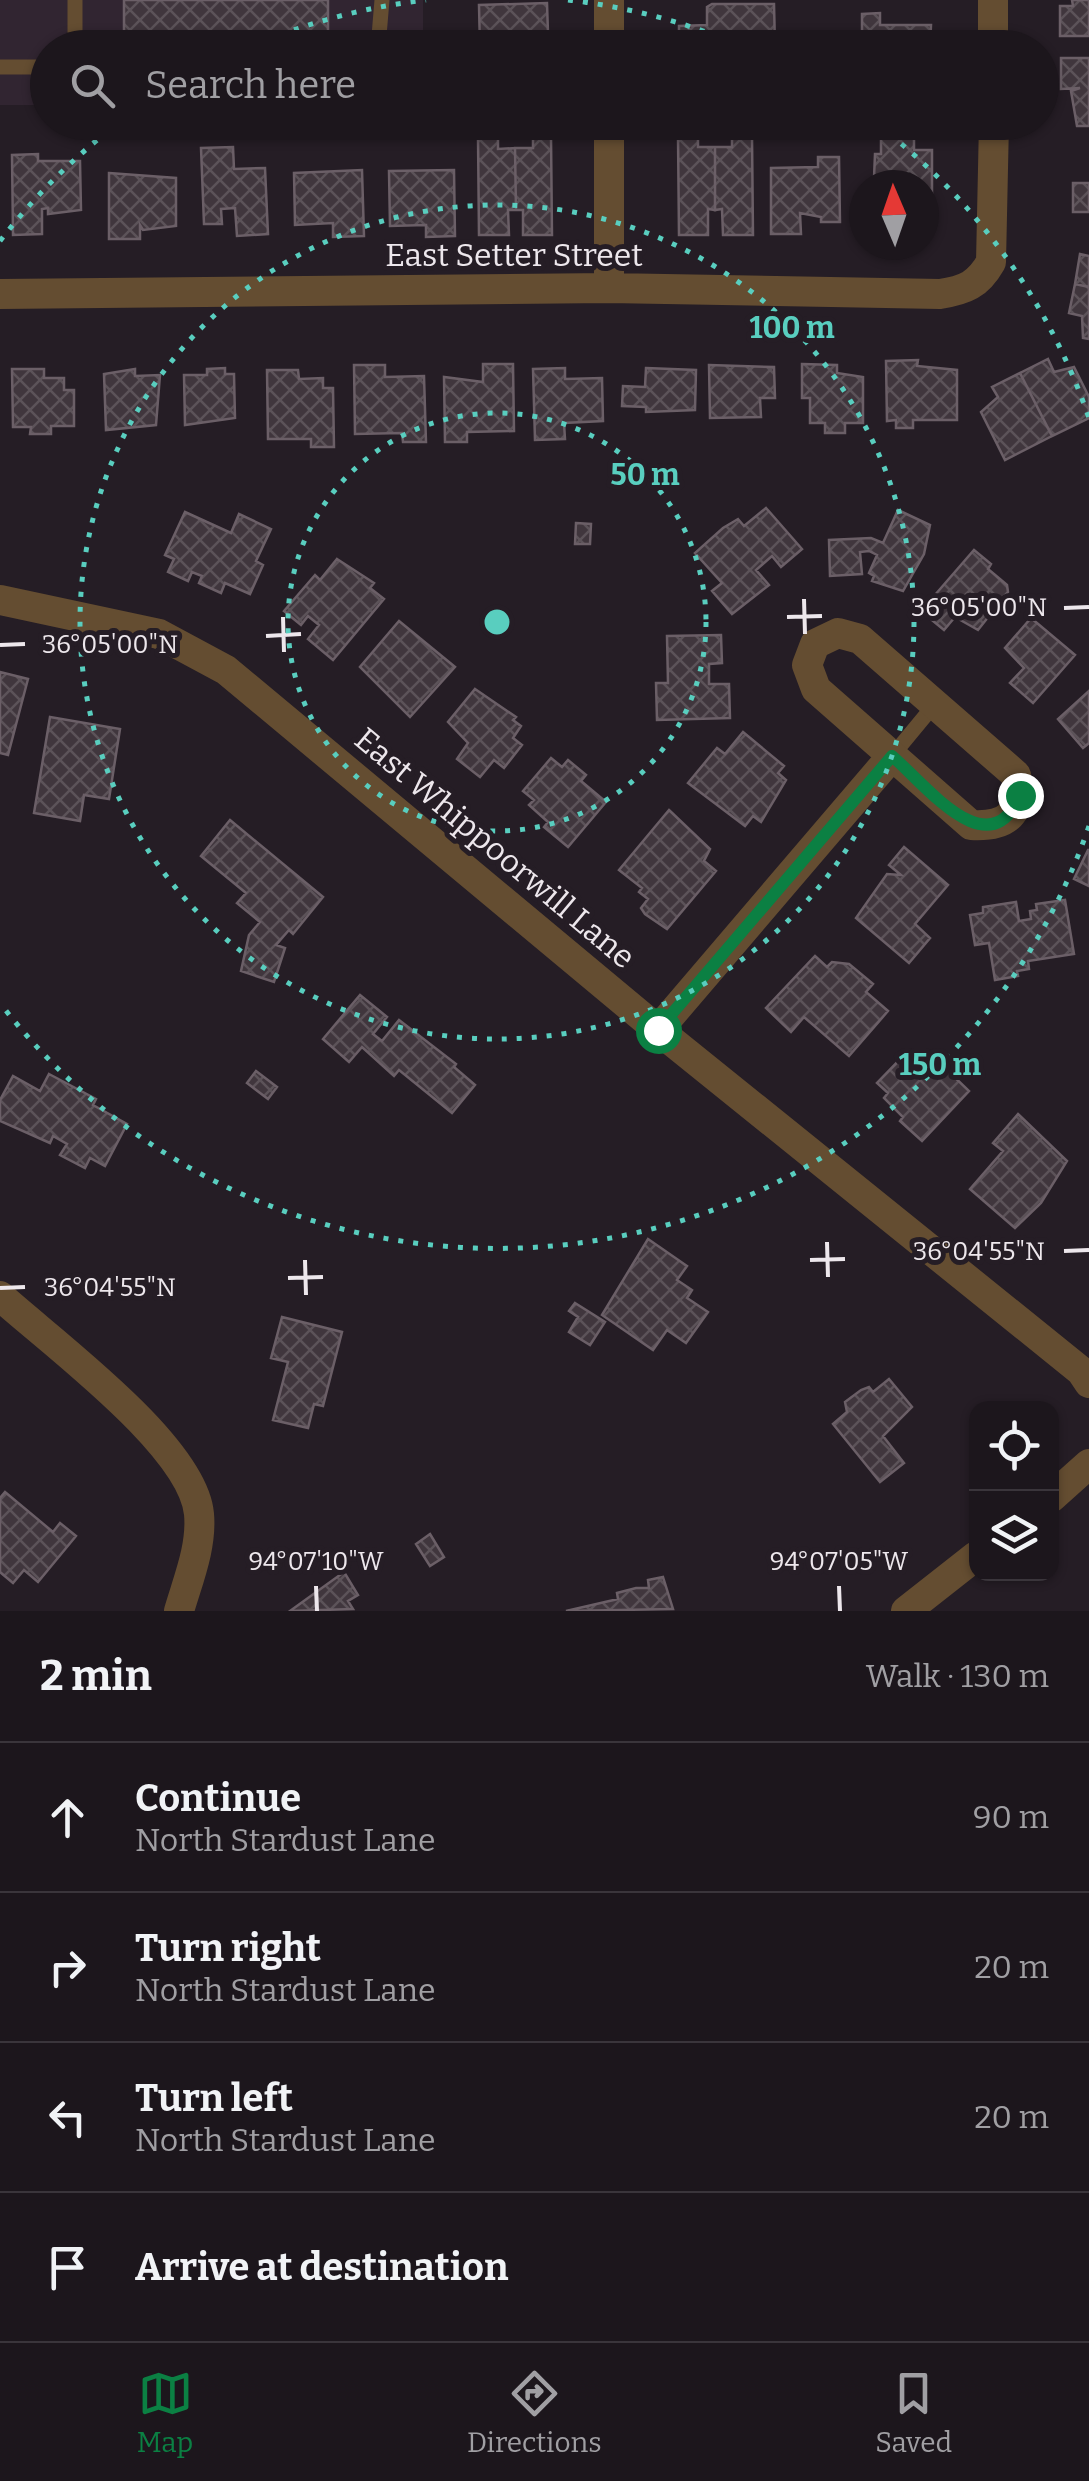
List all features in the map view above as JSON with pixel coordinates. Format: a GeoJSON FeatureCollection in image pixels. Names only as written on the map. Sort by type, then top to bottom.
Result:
{"type":"FeatureCollection","features":[{"type":"Feature","properties":{"kind":"street"},"geometry":{"type":"LineString","coordinates":[[609,30],[610,0]]}},
{"type":"Feature","properties":{"kind":"street"},"geometry":{"type":"LineString","coordinates":[[993,0],[993,30]]}},
{"type":"Feature","properties":{"kind":"street"},"geometry":{"type":"LineString","coordinates":[[609,140],[609,288]]}},
{"type":"Feature","properties":{"kind":"street","name":"East Setter Street"},"geometry":{"type":"LineString","coordinates":[[0,294],[609,288],[940,294],[963,291],[980,280],[991,262],[995,239],[994,140]]}},
{"type":"Feature","properties":{"kind":"street","name":"East Whippoorwill Lane"},"geometry":{"type":"LineString","coordinates":[[0,600],[159,634],[226,670],[658,1030],[1082,1371],[1089,1383]]}},
{"type":"Feature","properties":{"kind":"street"},"geometry":{"type":"LineString","coordinates":[[838,633],[860,640],[935,704],[1016,775],[1020,795],[1011,816],[995,826],[971,824],[816,689],[807,665],[815,644],[838,633]]}},
{"type":"Feature","properties":{"kind":"street"},"geometry":{"type":"LineString","coordinates":[[658,1030],[892,756]]}},
{"type":"Feature","properties":{"kind":"street"},"geometry":{"type":"LineString","coordinates":[[0,1296],[167,1446],[190,1479],[199,1512],[198,1548],[179,1611]]}},
{"type":"Feature","properties":{"kind":"street"},"geometry":{"type":"LineString","coordinates":[[1059,1491],[1089,1464]]}},
{"type":"Feature","properties":{"kind":"street"},"geometry":{"type":"LineString","coordinates":[[906,1611],[969,1562]]}},
{"type":"Feature","properties":{"kind":"lane"},"geometry":{"type":"LineString","coordinates":[[75,0],[75,30]]}},
{"type":"Feature","properties":{"kind":"lane"},"geometry":{"type":"LineString","coordinates":[[380,30],[382,0]]}},
{"type":"Feature","properties":{"kind":"lane"},"geometry":{"type":"LineString","coordinates":[[0,68],[30,67]]}},
{"type":"Feature","properties":{"kind":"lane"},"geometry":{"type":"LineString","coordinates":[[892,756],[935,704]]}},
{"type":"Feature","properties":{"kind":"shaded area"},"geometry":{"type":"Polygon","coordinates":[[[0,0],[423,0],[423,30],[30,30],[30,105],[0,105],[0,0]]]}},
{"type":"Feature","properties":{"kind":"building"},"geometry":{"type":"Polygon","coordinates":[[[124,0],[328,0],[328,30],[124,30],[124,0]]]}},
{"type":"Feature","properties":{"kind":"building"},"geometry":{"type":"Polygon","coordinates":[[[1072,0],[1089,0],[1089,36],[1060,36],[1060,6],[1073,6],[1072,0]]]}},
{"type":"Feature","properties":{"kind":"building"},"geometry":{"type":"Polygon","coordinates":[[[547,3],[548,30],[480,30],[479,5],[547,3]]]}},
{"type":"Feature","properties":{"kind":"building"},"geometry":{"type":"Polygon","coordinates":[[[774,4],[775,30],[679,30],[679,26],[707,25],[707,7],[774,4]]]}},
{"type":"Feature","properties":{"kind":"building"},"geometry":{"type":"Polygon","coordinates":[[[880,13],[880,25],[931,25],[931,30],[862,30],[862,14],[880,13]]]}},
{"type":"Feature","properties":{"kind":"building"},"geometry":{"type":"Polygon","coordinates":[[[1061,58],[1089,58],[1089,126],[1077,126],[1071,91],[1080,88],[1061,89],[1061,58]]]}},
{"type":"Feature","properties":{"kind":"building"},"geometry":{"type":"Polygon","coordinates":[[[478,140],[498,140],[498,149],[515,148],[516,210],[508,210],[509,235],[479,235],[478,140]]]}},
{"type":"Feature","properties":{"kind":"building"},"geometry":{"type":"Polygon","coordinates":[[[533,140],[551,140],[552,235],[523,235],[523,210],[516,210],[515,148],[533,148],[533,140]]]}},
{"type":"Feature","properties":{"kind":"building"},"geometry":{"type":"Polygon","coordinates":[[[678,140],[698,140],[698,147],[715,147],[715,210],[708,209],[708,235],[679,235],[678,140]]]}},
{"type":"Feature","properties":{"kind":"building"},"geometry":{"type":"Polygon","coordinates":[[[732,140],[752,140],[753,235],[723,235],[722,209],[715,210],[715,147],[732,147],[732,140]]]}},
{"type":"Feature","properties":{"kind":"building"},"geometry":{"type":"Polygon","coordinates":[[[881,140],[914,140],[914,150],[932,150],[932,170],[874,170],[875,154],[881,154],[881,140]]]}},
{"type":"Feature","properties":{"kind":"building"},"geometry":{"type":"Polygon","coordinates":[[[233,147],[234,169],[265,168],[268,234],[237,236],[235,208],[221,209],[222,224],[204,224],[201,148],[233,147]]]}},
{"type":"Feature","properties":{"kind":"building"},"geometry":{"type":"Polygon","coordinates":[[[38,154],[38,161],[80,161],[81,210],[48,214],[48,208],[42,209],[42,234],[13,235],[12,155],[38,154]]]}},
{"type":"Feature","properties":{"kind":"building"},"geometry":{"type":"Polygon","coordinates":[[[818,157],[839,157],[840,222],[821,222],[821,217],[800,213],[801,234],[771,234],[771,168],[818,167],[818,157]]]}},
{"type":"Feature","properties":{"kind":"building"},"geometry":{"type":"Polygon","coordinates":[[[362,170],[364,236],[333,237],[333,223],[295,225],[294,173],[362,170]]]}},
{"type":"Feature","properties":{"kind":"building"},"geometry":{"type":"Polygon","coordinates":[[[454,170],[455,236],[426,237],[426,225],[390,226],[389,171],[454,170]]]}},
{"type":"Feature","properties":{"kind":"building"},"geometry":{"type":"Polygon","coordinates":[[[109,173],[176,178],[176,226],[143,230],[140,225],[140,239],[109,239],[109,173]]]}},
{"type":"Feature","properties":{"kind":"building"},"geometry":{"type":"Polygon","coordinates":[[[1073,183],[1089,183],[1089,212],[1073,212],[1073,183]]]}},
{"type":"Feature","properties":{"kind":"building"},"geometry":{"type":"Polygon","coordinates":[[[1080,254],[1089,256],[1089,287],[1075,284],[1080,254]]]}},
{"type":"Feature","properties":{"kind":"building"},"geometry":{"type":"Polygon","coordinates":[[[1075,284],[1089,287],[1089,339],[1083,338],[1082,316],[1069,313],[1075,284]]]}},
{"type":"Feature","properties":{"kind":"building"},"geometry":{"type":"Polygon","coordinates":[[[1048,359],[1054,372],[1074,367],[1089,397],[1089,418],[1052,436],[1020,373],[1048,359]]]}},
{"type":"Feature","properties":{"kind":"building"},"geometry":{"type":"Polygon","coordinates":[[[918,360],[917,366],[957,370],[957,420],[913,420],[913,428],[896,428],[896,420],[887,421],[886,361],[918,360]]]}},
{"type":"Feature","properties":{"kind":"building"},"geometry":{"type":"Polygon","coordinates":[[[483,364],[513,364],[514,431],[467,432],[467,442],[445,442],[444,377],[483,382],[483,364]]]}},
{"type":"Feature","properties":{"kind":"building"},"geometry":{"type":"Polygon","coordinates":[[[802,364],[837,365],[837,373],[863,377],[863,423],[845,423],[845,433],[825,433],[825,423],[810,423],[810,398],[802,398],[802,364]]]}},
{"type":"Feature","properties":{"kind":"building"},"geometry":{"type":"Polygon","coordinates":[[[354,365],[385,365],[385,377],[424,376],[426,442],[403,442],[402,433],[355,434],[354,365]]]}},
{"type":"Feature","properties":{"kind":"building"},"geometry":{"type":"Polygon","coordinates":[[[709,365],[774,367],[775,398],[760,398],[761,417],[710,418],[709,365]]]}},
{"type":"Feature","properties":{"kind":"building"},"geometry":{"type":"Polygon","coordinates":[[[225,368],[225,374],[234,374],[235,418],[185,425],[184,375],[207,375],[207,369],[225,368]]]}},
{"type":"Feature","properties":{"kind":"building"},"geometry":{"type":"Polygon","coordinates":[[[565,368],[565,379],[602,378],[603,421],[564,423],[565,439],[535,440],[533,369],[565,368]]]}},
{"type":"Feature","properties":{"kind":"building"},"geometry":{"type":"Polygon","coordinates":[[[646,368],[696,370],[695,410],[646,412],[646,407],[622,406],[623,386],[645,387],[646,368]]]}},
{"type":"Feature","properties":{"kind":"building"},"geometry":{"type":"Polygon","coordinates":[[[12,369],[44,369],[44,378],[64,378],[64,390],[74,390],[74,426],[51,426],[51,434],[30,434],[31,427],[13,427],[12,369]]]}},
{"type":"Feature","properties":{"kind":"building"},"geometry":{"type":"Polygon","coordinates":[[[135,369],[135,376],[160,375],[156,425],[106,430],[104,374],[135,369]]]}},
{"type":"Feature","properties":{"kind":"building"},"geometry":{"type":"Polygon","coordinates":[[[267,370],[298,370],[299,379],[323,378],[323,388],[333,388],[334,447],[311,447],[311,439],[268,439],[267,370]]]}},
{"type":"Feature","properties":{"kind":"building"},"geometry":{"type":"Polygon","coordinates":[[[1020,373],[1052,436],[1005,460],[981,412],[998,397],[992,387],[1020,373]]]}},
{"type":"Feature","properties":{"kind":"building"},"geometry":{"type":"Polygon","coordinates":[[[766,508],[802,549],[781,567],[772,556],[756,570],[769,585],[732,614],[712,591],[722,583],[695,553],[723,528],[738,519],[744,526],[766,508]]]}},
{"type":"Feature","properties":{"kind":"building"},"geometry":{"type":"Polygon","coordinates":[[[898,510],[930,525],[924,554],[903,591],[872,581],[874,576],[869,573],[877,555],[869,551],[860,552],[862,574],[830,576],[829,540],[871,538],[883,543],[898,510]]]}},
{"type":"Feature","properties":{"kind":"building"},"geometry":{"type":"Polygon","coordinates":[[[185,512],[231,533],[239,514],[271,529],[256,561],[263,565],[250,594],[225,583],[221,593],[199,583],[202,576],[192,572],[188,581],[168,572],[174,559],[165,555],[185,512]]]}},
{"type":"Feature","properties":{"kind":"building"},"geometry":{"type":"Polygon","coordinates":[[[576,523],[591,524],[590,544],[575,544],[576,523]]]}},
{"type":"Feature","properties":{"kind":"building"},"geometry":{"type":"Polygon","coordinates":[[[974,550],[991,564],[988,569],[1007,585],[1008,592],[978,630],[955,617],[944,630],[921,611],[974,550]]]}},
{"type":"Feature","properties":{"kind":"building"},"geometry":{"type":"Polygon","coordinates":[[[337,559],[374,583],[370,588],[384,599],[333,660],[308,639],[319,625],[308,616],[301,625],[284,611],[315,575],[320,580],[337,559]]]}},
{"type":"Feature","properties":{"kind":"building"},"geometry":{"type":"Polygon","coordinates":[[[1031,618],[1075,655],[1033,703],[1010,683],[1024,668],[1005,648],[1031,618]]]}},
{"type":"Feature","properties":{"kind":"building"},"geometry":{"type":"Polygon","coordinates":[[[399,621],[455,667],[410,717],[360,667],[399,621]]]}},
{"type":"Feature","properties":{"kind":"building"},"geometry":{"type":"Polygon","coordinates":[[[721,635],[722,663],[709,664],[709,684],[729,684],[730,718],[657,720],[656,683],[668,683],[667,636],[721,635]]]}},
{"type":"Feature","properties":{"kind":"building"},"geometry":{"type":"Polygon","coordinates":[[[0,672],[28,679],[8,755],[0,753],[0,672]]]}},
{"type":"Feature","properties":{"kind":"building"},"geometry":{"type":"Polygon","coordinates":[[[475,689],[516,717],[513,720],[521,726],[513,738],[522,745],[504,768],[494,760],[480,777],[457,759],[468,743],[448,722],[475,689]]]}},
{"type":"Feature","properties":{"kind":"building"},"geometry":{"type":"Polygon","coordinates":[[[1089,691],[1089,743],[1083,748],[1058,719],[1089,691]]]}},
{"type":"Feature","properties":{"kind":"building"},"geometry":{"type":"Polygon","coordinates":[[[50,717],[120,729],[109,799],[84,795],[80,821],[34,813],[50,717]]]}},
{"type":"Feature","properties":{"kind":"building"},"geometry":{"type":"Polygon","coordinates":[[[743,732],[784,766],[778,773],[786,780],[761,822],[753,816],[745,826],[688,783],[717,748],[725,754],[743,732]]]}},
{"type":"Feature","properties":{"kind":"building"},"geometry":{"type":"Polygon","coordinates":[[[551,758],[562,767],[568,760],[586,775],[581,781],[606,802],[568,847],[544,827],[548,822],[529,805],[534,800],[523,791],[551,758]]]}},
{"type":"Feature","properties":{"kind":"building"},"geometry":{"type":"Polygon","coordinates":[[[669,810],[710,849],[704,861],[716,871],[667,929],[645,914],[641,908],[648,899],[639,892],[642,888],[619,870],[669,810]]]}},
{"type":"Feature","properties":{"kind":"building"},"geometry":{"type":"Polygon","coordinates":[[[230,820],[323,897],[293,934],[289,930],[276,945],[285,948],[274,982],[241,971],[249,935],[260,922],[237,903],[246,893],[201,856],[230,820]]]}},
{"type":"Feature","properties":{"kind":"building"},"geometry":{"type":"Polygon","coordinates":[[[904,847],[948,885],[915,924],[930,938],[909,963],[856,918],[887,874],[901,875],[889,865],[904,847]]]}},
{"type":"Feature","properties":{"kind":"building"},"geometry":{"type":"Polygon","coordinates":[[[1089,850],[1089,886],[1074,879],[1089,850]]]}},
{"type":"Feature","properties":{"kind":"building"},"geometry":{"type":"Polygon","coordinates":[[[1065,900],[1074,954],[1028,961],[1029,969],[1017,971],[1018,976],[995,980],[989,943],[975,945],[970,915],[983,913],[983,907],[1016,902],[1019,921],[1031,919],[1030,911],[1037,910],[1036,904],[1065,900]]]}},
{"type":"Feature","properties":{"kind":"building"},"geometry":{"type":"Polygon","coordinates":[[[815,956],[827,967],[832,962],[849,964],[873,984],[866,992],[888,1011],[849,1056],[804,1017],[791,1032],[766,1008],[815,956]]]}},
{"type":"Feature","properties":{"kind":"building"},"geometry":{"type":"Polygon","coordinates":[[[360,995],[387,1017],[373,1034],[382,1041],[399,1020],[456,1064],[454,1067],[475,1085],[452,1113],[399,1070],[394,1076],[362,1047],[349,1062],[323,1039],[360,995]]]}},
{"type":"Feature","properties":{"kind":"building"},"geometry":{"type":"Polygon","coordinates":[[[907,1052],[916,1060],[922,1053],[939,1068],[942,1065],[969,1091],[922,1141],[900,1121],[903,1117],[884,1098],[888,1093],[877,1083],[907,1052]]]}},
{"type":"Feature","properties":{"kind":"building"},"geometry":{"type":"Polygon","coordinates":[[[256,1071],[277,1087],[268,1099],[247,1083],[256,1071]]]}},
{"type":"Feature","properties":{"kind":"building"},"geometry":{"type":"Polygon","coordinates":[[[49,1074],[96,1099],[93,1105],[127,1124],[105,1166],[90,1158],[85,1168],[60,1155],[67,1144],[53,1136],[50,1143],[0,1121],[0,1100],[13,1076],[40,1091],[49,1074]]]}},
{"type":"Feature","properties":{"kind":"building"},"geometry":{"type":"Polygon","coordinates":[[[1018,1114],[1067,1161],[1041,1203],[1015,1228],[970,1189],[1003,1151],[993,1143],[1018,1114]]]}},
{"type":"Feature","properties":{"kind":"building"},"geometry":{"type":"Polygon","coordinates":[[[648,1239],[687,1266],[677,1280],[692,1290],[687,1298],[708,1312],[686,1343],[667,1330],[653,1350],[602,1315],[648,1239]]]}},
{"type":"Feature","properties":{"kind":"building"},"geometry":{"type":"Polygon","coordinates":[[[575,1303],[605,1322],[590,1345],[569,1332],[578,1317],[569,1311],[575,1303]]]}},
{"type":"Feature","properties":{"kind":"building"},"geometry":{"type":"Polygon","coordinates":[[[282,1317],[342,1332],[323,1406],[314,1404],[308,1428],[273,1420],[288,1362],[271,1358],[282,1317]]]}},
{"type":"Feature","properties":{"kind":"building"},"geometry":{"type":"Polygon","coordinates":[[[889,1379],[912,1407],[883,1436],[904,1463],[880,1482],[833,1424],[847,1412],[845,1402],[869,1387],[873,1392],[889,1379]]]}},
{"type":"Feature","properties":{"kind":"building"},"geometry":{"type":"Polygon","coordinates":[[[5,1492],[53,1532],[60,1523],[76,1536],[38,1582],[24,1570],[13,1583],[0,1572],[0,1498],[5,1492]]]}},
{"type":"Feature","properties":{"kind":"building"},"geometry":{"type":"Polygon","coordinates":[[[430,1534],[444,1557],[430,1566],[416,1544],[430,1534]]]}},
{"type":"Feature","properties":{"kind":"building"},"geometry":{"type":"Polygon","coordinates":[[[344,1572],[358,1595],[348,1601],[353,1609],[290,1611],[344,1572]]]}},
{"type":"Feature","properties":{"kind":"building"},"geometry":{"type":"Polygon","coordinates":[[[663,1577],[673,1609],[566,1611],[618,1599],[617,1593],[649,1588],[648,1580],[663,1577]]]}},
{"type":"Feature","properties":{"kind":"route"},"geometry":{"type":"LineString","coordinates":[[658,1030],[892,756],[971,824],[995,826],[1011,816],[1020,795]]}}]}
